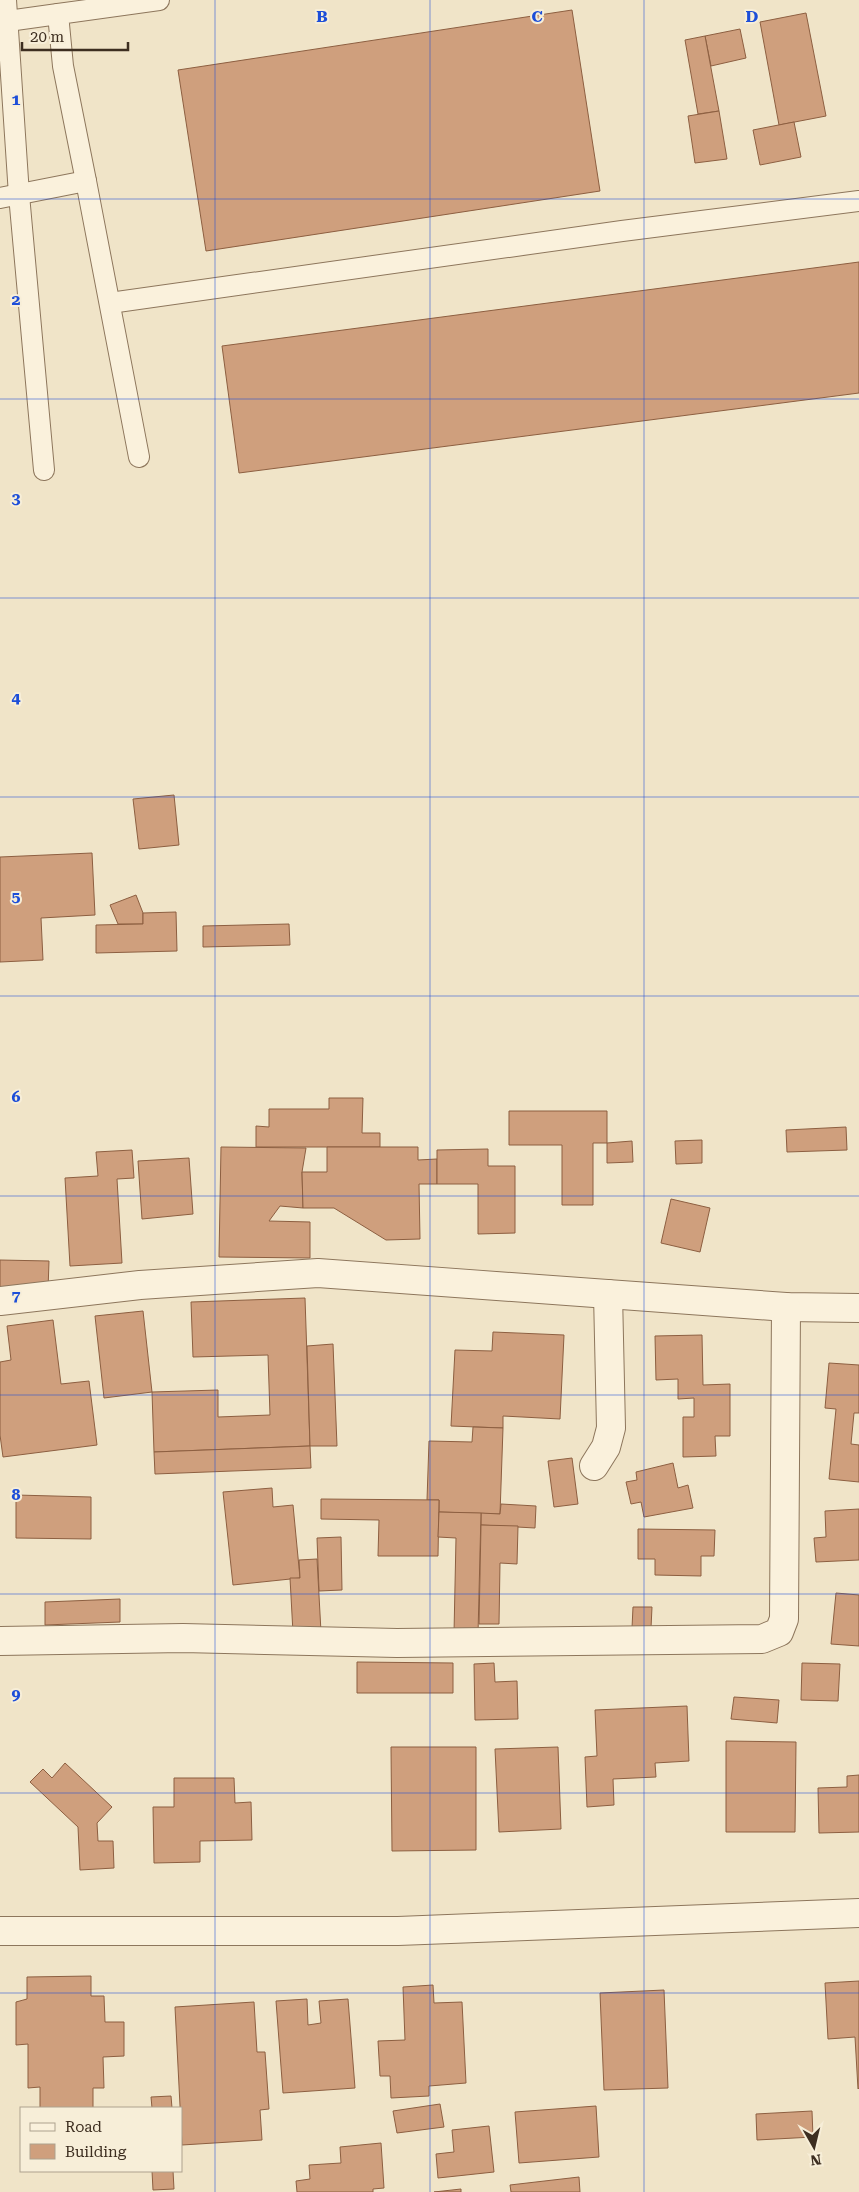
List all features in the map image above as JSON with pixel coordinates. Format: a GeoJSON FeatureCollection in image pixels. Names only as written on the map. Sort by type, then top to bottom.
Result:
{"type":"FeatureCollection","features":[{"type":"Feature","properties":{"kind":"street"},"geometry":{"type":"LineString","coordinates":[[0,1301],[140,1285],[318,1272],[786,1308],[859,1308]]}},
{"type":"Feature","properties":{"kind":"street"},"geometry":{"type":"LineString","coordinates":[[594,1466],[606,1447],[611,1428],[608,1294]]}},
{"type":"Feature","properties":{"kind":"street"},"geometry":{"type":"LineString","coordinates":[[0,1641],[183,1638],[397,1643],[762,1639],[770,1636],[778,1632],[784,1619],[786,1308]]}},
{"type":"Feature","properties":{"kind":"street"},"geometry":{"type":"LineString","coordinates":[[0,1931],[398,1931],[859,1913]]}},
{"type":"Feature","properties":{"kind":"lane"},"geometry":{"type":"LineString","coordinates":[[6,0],[8,21],[10,197],[44,470]]}},
{"type":"Feature","properties":{"kind":"lane"},"geometry":{"type":"LineString","coordinates":[[8,21],[159,0]]}},
{"type":"Feature","properties":{"kind":"lane"},"geometry":{"type":"LineString","coordinates":[[58,14],[63,66],[139,457]]}},
{"type":"Feature","properties":{"kind":"lane"},"geometry":{"type":"LineString","coordinates":[[10,197],[86,181]]}},
{"type":"Feature","properties":{"kind":"lane"},"geometry":{"type":"LineString","coordinates":[[110,303],[622,231],[859,201]]}},
{"type":"Feature","properties":{"kind":"building"},"geometry":{"type":"Polygon","coordinates":[[[572,10],[600,191],[206,251],[178,70],[572,10]]]}},
{"type":"Feature","properties":{"kind":"building"},"geometry":{"type":"Polygon","coordinates":[[[806,13],[826,116],[779,125],[760,22],[806,13]]]}},
{"type":"Feature","properties":{"kind":"building"},"geometry":{"type":"Polygon","coordinates":[[[740,29],[746,58],[711,66],[705,36],[740,29]]]}},
{"type":"Feature","properties":{"kind":"building"},"geometry":{"type":"Polygon","coordinates":[[[705,36],[719,111],[698,114],[685,40],[705,36]]]}},
{"type":"Feature","properties":{"kind":"building"},"geometry":{"type":"Polygon","coordinates":[[[719,111],[727,159],[695,163],[688,116],[719,111]]]}},
{"type":"Feature","properties":{"kind":"building"},"geometry":{"type":"Polygon","coordinates":[[[794,122],[801,157],[760,165],[753,130],[794,122]]]}},
{"type":"Feature","properties":{"kind":"building"},"geometry":{"type":"Polygon","coordinates":[[[859,262],[859,393],[239,473],[222,346],[859,262]]]}},
{"type":"Feature","properties":{"kind":"building"},"geometry":{"type":"Polygon","coordinates":[[[174,795],[179,845],[139,849],[133,799],[174,795]]]}},
{"type":"Feature","properties":{"kind":"building"},"geometry":{"type":"Polygon","coordinates":[[[92,853],[95,915],[41,918],[43,960],[0,962],[0,857],[92,853]]]}},
{"type":"Feature","properties":{"kind":"building"},"geometry":{"type":"Polygon","coordinates":[[[136,895],[143,913],[143,924],[118,924],[110,905],[136,895]]]}},
{"type":"Feature","properties":{"kind":"building"},"geometry":{"type":"Polygon","coordinates":[[[176,912],[177,951],[96,953],[96,925],[143,924],[143,913],[176,912]]]}},
{"type":"Feature","properties":{"kind":"building"},"geometry":{"type":"Polygon","coordinates":[[[289,924],[290,945],[203,947],[203,926],[289,924]]]}},
{"type":"Feature","properties":{"kind":"building"},"geometry":{"type":"Polygon","coordinates":[[[329,1098],[363,1098],[362,1133],[380,1133],[380,1147],[256,1147],[256,1126],[269,1127],[269,1109],[329,1109],[329,1098]]]}},
{"type":"Feature","properties":{"kind":"building"},"geometry":{"type":"Polygon","coordinates":[[[509,1111],[607,1111],[607,1143],[593,1143],[593,1205],[562,1205],[562,1145],[509,1145],[509,1111]]]}},
{"type":"Feature","properties":{"kind":"building"},"geometry":{"type":"Polygon","coordinates":[[[846,1127],[847,1150],[787,1152],[786,1130],[846,1127]]]}},
{"type":"Feature","properties":{"kind":"building"},"geometry":{"type":"Polygon","coordinates":[[[702,1140],[702,1163],[676,1164],[675,1141],[702,1140]]]}},
{"type":"Feature","properties":{"kind":"building"},"geometry":{"type":"Polygon","coordinates":[[[632,1141],[633,1162],[607,1163],[607,1143],[632,1141]]]}},
{"type":"Feature","properties":{"kind":"building"},"geometry":{"type":"Polygon","coordinates":[[[221,1147],[306,1148],[302,1172],[303,1208],[280,1206],[269,1221],[310,1222],[310,1258],[219,1257],[221,1147]]]}},
{"type":"Feature","properties":{"kind":"building"},"geometry":{"type":"Polygon","coordinates":[[[327,1147],[418,1147],[418,1160],[437,1159],[437,1184],[419,1184],[420,1239],[386,1240],[334,1208],[303,1208],[302,1172],[327,1172],[327,1147]]]}},
{"type":"Feature","properties":{"kind":"building"},"geometry":{"type":"Polygon","coordinates":[[[488,1149],[488,1166],[515,1166],[515,1233],[478,1234],[478,1184],[437,1184],[437,1150],[488,1149]]]}},
{"type":"Feature","properties":{"kind":"building"},"geometry":{"type":"Polygon","coordinates":[[[132,1150],[134,1178],[117,1179],[122,1263],[70,1266],[65,1178],[98,1176],[96,1152],[132,1150]]]}},
{"type":"Feature","properties":{"kind":"building"},"geometry":{"type":"Polygon","coordinates":[[[189,1158],[193,1214],[142,1219],[138,1161],[189,1158]]]}},
{"type":"Feature","properties":{"kind":"building"},"geometry":{"type":"Polygon","coordinates":[[[671,1199],[710,1208],[700,1252],[661,1243],[671,1199]]]}},
{"type":"Feature","properties":{"kind":"building"},"geometry":{"type":"Polygon","coordinates":[[[0,1260],[49,1261],[48,1291],[0,1290],[0,1260]]]}},
{"type":"Feature","properties":{"kind":"building"},"geometry":{"type":"Polygon","coordinates":[[[305,1298],[310,1446],[154,1452],[152,1392],[218,1390],[218,1417],[270,1415],[268,1355],[193,1357],[191,1302],[305,1298]]]}},
{"type":"Feature","properties":{"kind":"building"},"geometry":{"type":"Polygon","coordinates":[[[143,1311],[152,1392],[104,1398],[95,1316],[143,1311]]]}},
{"type":"Feature","properties":{"kind":"building"},"geometry":{"type":"Polygon","coordinates":[[[53,1320],[61,1384],[89,1381],[97,1445],[3,1457],[0,1435],[0,1362],[11,1360],[7,1326],[53,1320]]]}},
{"type":"Feature","properties":{"kind":"building"},"geometry":{"type":"Polygon","coordinates":[[[493,1332],[564,1335],[560,1419],[503,1416],[503,1428],[451,1426],[455,1350],[492,1351],[493,1332]]]}},
{"type":"Feature","properties":{"kind":"building"},"geometry":{"type":"Polygon","coordinates":[[[702,1335],[703,1385],[730,1384],[730,1436],[715,1436],[716,1456],[683,1457],[683,1417],[694,1417],[694,1398],[678,1399],[678,1379],[656,1380],[655,1336],[702,1335]]]}},
{"type":"Feature","properties":{"kind":"building"},"geometry":{"type":"Polygon","coordinates":[[[333,1344],[337,1446],[310,1446],[307,1346],[333,1344]]]}},
{"type":"Feature","properties":{"kind":"building"},"geometry":{"type":"Polygon","coordinates":[[[829,1363],[859,1365],[859,1413],[854,1413],[851,1444],[859,1445],[859,1482],[829,1479],[836,1409],[825,1408],[829,1363]]]}},
{"type":"Feature","properties":{"kind":"building"},"geometry":{"type":"Polygon","coordinates":[[[473,1427],[503,1428],[500,1514],[439,1512],[439,1500],[427,1500],[429,1441],[472,1442],[473,1427]]]}},
{"type":"Feature","properties":{"kind":"building"},"geometry":{"type":"Polygon","coordinates":[[[310,1446],[311,1468],[155,1474],[154,1452],[310,1446]]]}},
{"type":"Feature","properties":{"kind":"building"},"geometry":{"type":"Polygon","coordinates":[[[572,1458],[578,1504],[554,1507],[548,1461],[572,1458]]]}},
{"type":"Feature","properties":{"kind":"building"},"geometry":{"type":"Polygon","coordinates":[[[673,1463],[678,1488],[688,1485],[693,1508],[644,1517],[641,1502],[631,1504],[626,1482],[637,1480],[636,1472],[673,1463]]]}},
{"type":"Feature","properties":{"kind":"building"},"geometry":{"type":"Polygon","coordinates":[[[272,1488],[273,1507],[293,1505],[300,1578],[233,1585],[223,1492],[272,1488]]]}},
{"type":"Feature","properties":{"kind":"building"},"geometry":{"type":"Polygon","coordinates":[[[16,1495],[91,1497],[91,1539],[16,1538],[16,1495]]]}},
{"type":"Feature","properties":{"kind":"building"},"geometry":{"type":"Polygon","coordinates":[[[321,1499],[439,1500],[438,1556],[378,1556],[379,1520],[321,1519],[321,1499]]]}},
{"type":"Feature","properties":{"kind":"building"},"geometry":{"type":"Polygon","coordinates":[[[501,1504],[536,1506],[535,1528],[481,1525],[481,1513],[500,1514],[501,1504]]]}},
{"type":"Feature","properties":{"kind":"building"},"geometry":{"type":"Polygon","coordinates":[[[859,1509],[859,1560],[816,1562],[814,1538],[826,1537],[825,1511],[859,1509]]]}},
{"type":"Feature","properties":{"kind":"building"},"geometry":{"type":"Polygon","coordinates":[[[439,1512],[481,1513],[478,1634],[454,1633],[456,1538],[438,1537],[439,1512]]]}},
{"type":"Feature","properties":{"kind":"building"},"geometry":{"type":"Polygon","coordinates":[[[481,1525],[518,1526],[517,1564],[500,1563],[499,1624],[479,1624],[481,1525]]]}},
{"type":"Feature","properties":{"kind":"building"},"geometry":{"type":"Polygon","coordinates":[[[638,1529],[715,1530],[714,1556],[701,1556],[701,1576],[655,1575],[655,1559],[638,1559],[638,1529]]]}},
{"type":"Feature","properties":{"kind":"building"},"geometry":{"type":"Polygon","coordinates":[[[341,1537],[342,1590],[319,1591],[317,1538],[341,1537]]]}},
{"type":"Feature","properties":{"kind":"building"},"geometry":{"type":"Polygon","coordinates":[[[317,1559],[321,1632],[293,1633],[290,1578],[300,1578],[299,1560],[317,1559]]]}},
{"type":"Feature","properties":{"kind":"building"},"geometry":{"type":"Polygon","coordinates":[[[836,1593],[859,1595],[859,1646],[831,1644],[836,1593]]]}},
{"type":"Feature","properties":{"kind":"building"},"geometry":{"type":"Polygon","coordinates":[[[120,1599],[120,1622],[45,1625],[45,1602],[120,1599]]]}},
{"type":"Feature","properties":{"kind":"building"},"geometry":{"type":"Polygon","coordinates":[[[633,1607],[652,1607],[651,1628],[632,1628],[633,1607]]]}},
{"type":"Feature","properties":{"kind":"building"},"geometry":{"type":"Polygon","coordinates":[[[357,1662],[453,1663],[453,1693],[357,1693],[357,1662]]]}},
{"type":"Feature","properties":{"kind":"building"},"geometry":{"type":"Polygon","coordinates":[[[494,1663],[495,1682],[517,1681],[518,1719],[475,1720],[474,1664],[494,1663]]]}},
{"type":"Feature","properties":{"kind":"building"},"geometry":{"type":"Polygon","coordinates":[[[802,1663],[840,1664],[838,1701],[801,1700],[802,1663]]]}},
{"type":"Feature","properties":{"kind":"building"},"geometry":{"type":"Polygon","coordinates":[[[734,1697],[779,1700],[777,1723],[731,1719],[734,1697]]]}},
{"type":"Feature","properties":{"kind":"building"},"geometry":{"type":"Polygon","coordinates":[[[687,1706],[689,1761],[655,1763],[656,1777],[613,1779],[614,1805],[587,1807],[585,1757],[597,1756],[595,1710],[687,1706]]]}},
{"type":"Feature","properties":{"kind":"building"},"geometry":{"type":"Polygon","coordinates":[[[726,1741],[796,1742],[795,1832],[726,1832],[726,1741]]]}},
{"type":"Feature","properties":{"kind":"building"},"geometry":{"type":"Polygon","coordinates":[[[391,1747],[476,1747],[476,1850],[392,1851],[391,1747]]]}},
{"type":"Feature","properties":{"kind":"building"},"geometry":{"type":"Polygon","coordinates":[[[558,1747],[561,1829],[499,1832],[495,1749],[558,1747]]]}},
{"type":"Feature","properties":{"kind":"building"},"geometry":{"type":"Polygon","coordinates":[[[65,1763],[112,1807],[97,1823],[98,1841],[113,1841],[114,1868],[80,1870],[78,1827],[30,1782],[43,1769],[52,1778],[65,1763]]]}},
{"type":"Feature","properties":{"kind":"building"},"geometry":{"type":"Polygon","coordinates":[[[859,1775],[859,1832],[819,1833],[818,1788],[847,1787],[847,1776],[859,1775]]]}},
{"type":"Feature","properties":{"kind":"building"},"geometry":{"type":"Polygon","coordinates":[[[174,1778],[234,1778],[235,1803],[251,1802],[252,1840],[200,1841],[200,1862],[154,1863],[153,1807],[174,1807],[174,1778]]]}},
{"type":"Feature","properties":{"kind":"building"},"geometry":{"type":"Polygon","coordinates":[[[91,1976],[91,1996],[104,1996],[105,2022],[124,2022],[124,2056],[103,2057],[104,2088],[93,2088],[93,2107],[40,2107],[40,2087],[28,2088],[28,2044],[16,2045],[16,2002],[27,1999],[27,1977],[91,1976]]]}},
{"type":"Feature","properties":{"kind":"building"},"geometry":{"type":"Polygon","coordinates":[[[859,1981],[858,2089],[855,2037],[828,2039],[825,1983],[859,1981]]]}},
{"type":"Feature","properties":{"kind":"building"},"geometry":{"type":"Polygon","coordinates":[[[433,1985],[434,2003],[462,2002],[466,2083],[429,2086],[429,2096],[391,2098],[390,2076],[380,2076],[378,2041],[405,2040],[403,1987],[433,1985]]]}},
{"type":"Feature","properties":{"kind":"building"},"geometry":{"type":"Polygon","coordinates":[[[664,1990],[668,2088],[604,2090],[600,1993],[664,1990]]]}},
{"type":"Feature","properties":{"kind":"building"},"geometry":{"type":"Polygon","coordinates":[[[307,1999],[308,2025],[321,2023],[319,2001],[348,1999],[355,2088],[283,2093],[276,2001],[307,1999]]]}},
{"type":"Feature","properties":{"kind":"building"},"geometry":{"type":"Polygon","coordinates":[[[254,2002],[257,2052],[265,2052],[269,2109],[260,2110],[262,2140],[182,2145],[182,2107],[180,2107],[175,2007],[254,2002]]]}},
{"type":"Feature","properties":{"kind":"building"},"geometry":{"type":"Polygon","coordinates":[[[171,2096],[172,2107],[152,2107],[151,2097],[171,2096]]]}},
{"type":"Feature","properties":{"kind":"building"},"geometry":{"type":"Polygon","coordinates":[[[440,2104],[444,2127],[397,2133],[393,2111],[440,2104]]]}},
{"type":"Feature","properties":{"kind":"building"},"geometry":{"type":"Polygon","coordinates":[[[596,2106],[599,2157],[519,2163],[515,2112],[596,2106]]]}},
{"type":"Feature","properties":{"kind":"building"},"geometry":{"type":"Polygon","coordinates":[[[812,2111],[813,2137],[757,2140],[756,2114],[812,2111]]]}},
{"type":"Feature","properties":{"kind":"building"},"geometry":{"type":"Polygon","coordinates":[[[489,2126],[494,2172],[438,2178],[436,2154],[454,2152],[452,2130],[489,2126]]]}},
{"type":"Feature","properties":{"kind":"building"},"geometry":{"type":"Polygon","coordinates":[[[381,2143],[384,2188],[373,2189],[373,2192],[297,2192],[296,2181],[310,2179],[309,2165],[341,2163],[340,2147],[381,2143]]]}},
{"type":"Feature","properties":{"kind":"building"},"geometry":{"type":"Polygon","coordinates":[[[152,2172],[173,2172],[174,2189],[153,2190],[152,2172]]]}},
{"type":"Feature","properties":{"kind":"building"},"geometry":{"type":"Polygon","coordinates":[[[579,2177],[580,2192],[511,2192],[510,2185],[579,2177]]]}},
{"type":"Feature","properties":{"kind":"building"},"geometry":{"type":"Polygon","coordinates":[[[461,2189],[461,2192],[434,2192],[461,2189]]]}}]}
